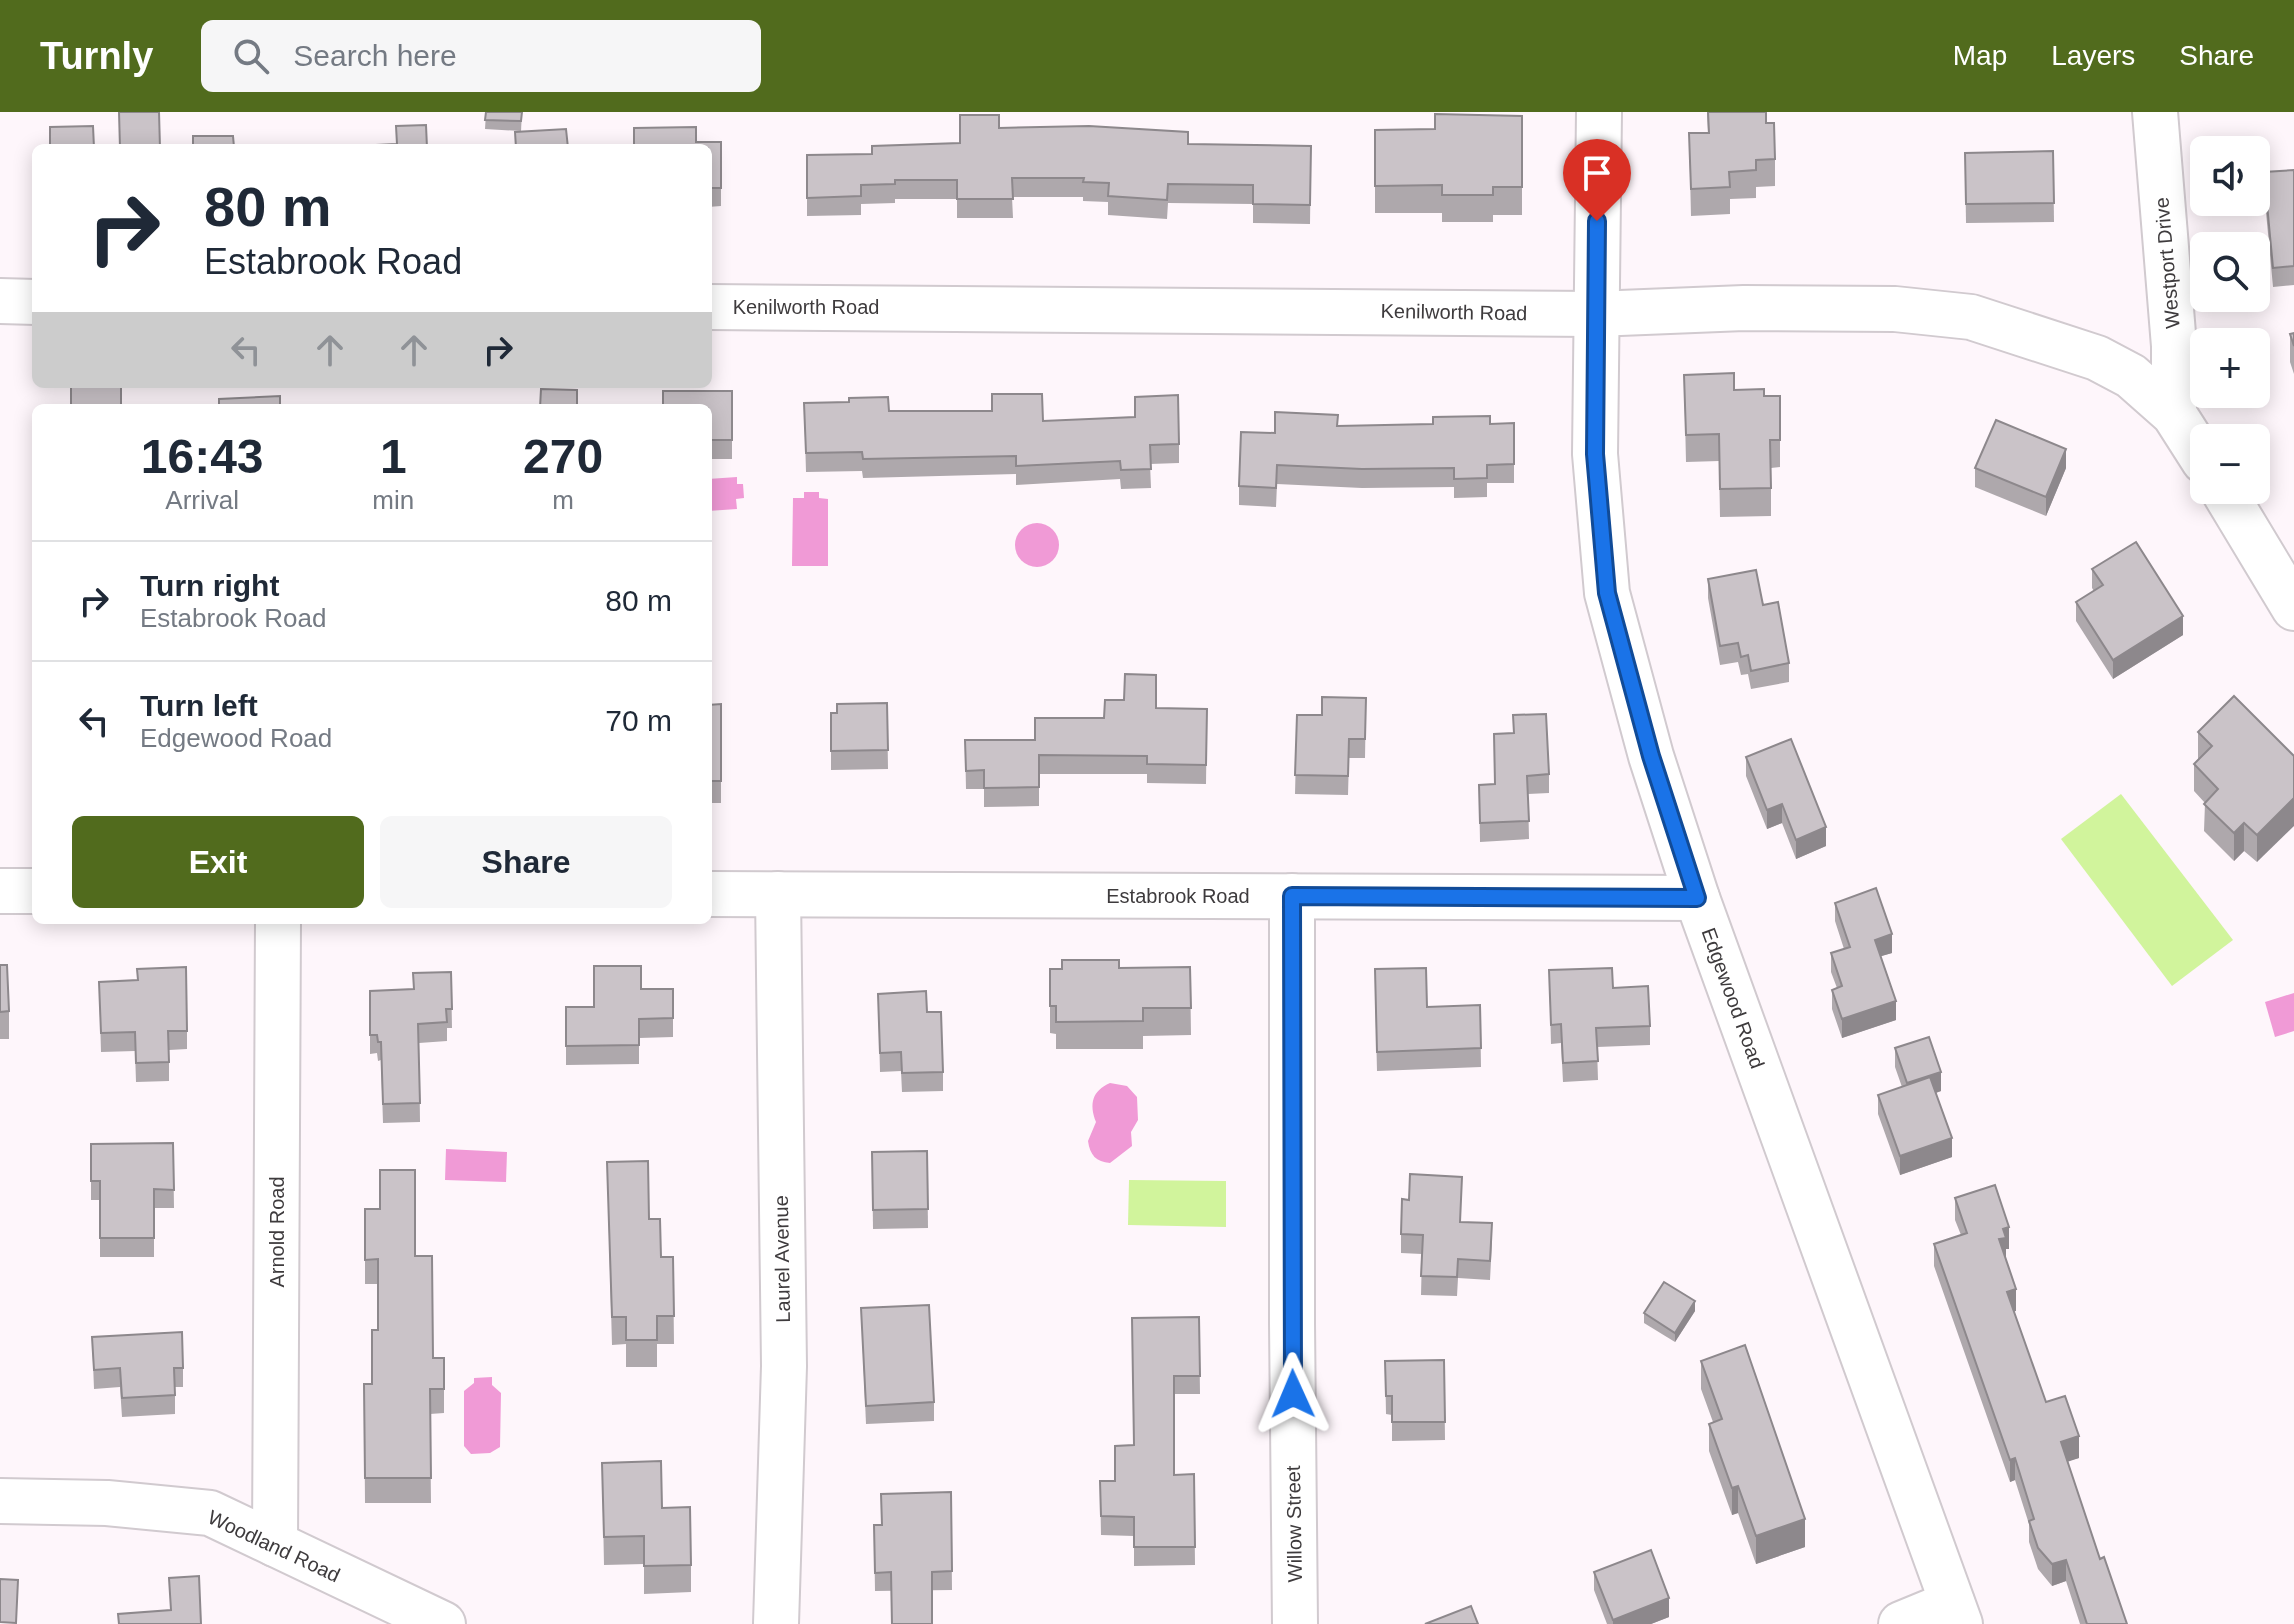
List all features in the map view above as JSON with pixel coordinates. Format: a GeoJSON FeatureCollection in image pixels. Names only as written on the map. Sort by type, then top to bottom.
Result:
{"type":"FeatureCollection","features":[{"type":"Feature","properties":{"kind":"street","name":"Edgewood Road"},"geometry":{"type":"LineString","coordinates":[[1599,112],[1595,454],[1607,593],[1651,756],[1697,898],[1956,1614]]}},
{"type":"Feature","properties":{"kind":"street","name":"Westport Drive"},"geometry":{"type":"LineString","coordinates":[[2155,112],[2174,346],[2174,414]]}},
{"type":"Feature","properties":{"kind":"street"},"geometry":{"type":"LineString","coordinates":[[0,301],[32,302]]}},
{"type":"Feature","properties":{"kind":"street","name":"Kenilworth Road"},"geometry":{"type":"LineString","coordinates":[[712,307],[1595,314],[1744,308],[1895,309],[1971,317],[2097,358],[2131,376],[2174,414],[2190,439]]}},
{"type":"Feature","properties":{"kind":"street"},"geometry":{"type":"LineString","coordinates":[[2231,504],[2294,608]]}},
{"type":"Feature","properties":{"kind":"street"},"geometry":{"type":"LineString","coordinates":[[0,891],[32,891]]}},
{"type":"Feature","properties":{"kind":"street","name":"Estabrook Road"},"geometry":{"type":"LineString","coordinates":[[712,894],[1697,898]]}},
{"type":"Feature","properties":{"kind":"street","name":"Laurel Avenue"},"geometry":{"type":"LineString","coordinates":[[776,1624],[784,1366],[778,894]]}},
{"type":"Feature","properties":{"kind":"street","name":"Willow Street"},"geometry":{"type":"LineString","coordinates":[[1292,896],[1295,1624]]}},
{"type":"Feature","properties":{"kind":"street","name":"Arnold Road"},"geometry":{"type":"LineString","coordinates":[[275,1544],[278,924]]}},
{"type":"Feature","properties":{"kind":"street","name":"Woodland Road"},"geometry":{"type":"LineString","coordinates":[[0,1501],[107,1503],[210,1513],[443,1624]]}},
{"type":"Feature","properties":{"kind":"street"},"geometry":{"type":"LineString","coordinates":[[1901,1624],[1956,1614]]}},
{"type":"Feature","properties":{"kind":"green space"},"geometry":{"type":"Polygon","coordinates":[[[2121,794],[2233,940],[2172,986],[2061,839],[2121,794]]]}},
{"type":"Feature","properties":{"kind":"green space"},"geometry":{"type":"Polygon","coordinates":[[[1129,1180],[1226,1181],[1226,1227],[1128,1225],[1129,1180]]]}},
{"type":"Feature","properties":{"kind":"shaded area"},"geometry":{"type":"Polygon","coordinates":[[[737,477],[737,484],[743,484],[744,498],[736,499],[737,509],[712,511],[712,479],[737,477]]]}},
{"type":"Feature","properties":{"kind":"shaded area"},"geometry":{"type":"Polygon","coordinates":[[[804,492],[819,492],[819,498],[828,499],[828,566],[792,566],[793,498],[804,498],[804,492]]]}},
{"type":"Feature","properties":{"kind":"shaded area"},"geometry":{"type":"Polygon","coordinates":[[[1037,523],[1052,530],[1059,545],[1052,560],[1037,567],[1022,560],[1015,545],[1022,530],[1037,523]]]}},
{"type":"Feature","properties":{"kind":"shaded area"},"geometry":{"type":"Polygon","coordinates":[[[2294,993],[2294,1031],[2275,1037],[2265,1002],[2294,993]]]}},
{"type":"Feature","properties":{"kind":"shaded area"},"geometry":{"type":"Polygon","coordinates":[[[1110,1083],[1127,1086],[1137,1097],[1138,1120],[1131,1132],[1132,1146],[1110,1163],[1094,1157],[1088,1141],[1096,1122],[1094,1099],[1099,1090],[1110,1083]]]}},
{"type":"Feature","properties":{"kind":"shaded area"},"geometry":{"type":"Polygon","coordinates":[[[446,1149],[507,1152],[506,1182],[445,1180],[446,1149]]]}},
{"type":"Feature","properties":{"kind":"shaded area"},"geometry":{"type":"Polygon","coordinates":[[[492,1377],[492,1385],[501,1393],[500,1447],[490,1453],[471,1454],[464,1446],[464,1391],[474,1383],[474,1378],[492,1377]]]}},
{"type":"Feature","properties":{"kind":"building"},"geometry":{"type":"Polygon","coordinates":[[[119,112],[159,112],[160,144],[120,144],[119,112]]]}},
{"type":"Feature","properties":{"kind":"building"},"geometry":{"type":"Polygon","coordinates":[[[486,112],[522,112],[521,121],[485,120],[486,112]]]}},
{"type":"Feature","properties":{"kind":"building"},"geometry":{"type":"Polygon","coordinates":[[[1708,112],[1766,112],[1766,123],[1774,123],[1775,159],[1756,160],[1756,170],[1729,172],[1730,187],[1691,189],[1689,133],[1709,133],[1708,112]]]}},
{"type":"Feature","properties":{"kind":"building"},"geometry":{"type":"Polygon","coordinates":[[[1435,114],[1522,116],[1522,187],[1493,187],[1493,195],[1442,195],[1442,185],[1375,186],[1375,130],[1435,129],[1435,114]]]}},
{"type":"Feature","properties":{"kind":"building"},"geometry":{"type":"Polygon","coordinates":[[[960,115],[999,115],[999,128],[1089,126],[1188,132],[1188,144],[1311,146],[1310,205],[1253,204],[1253,185],[1168,184],[1167,200],[1108,196],[1109,183],[1083,182],[1084,178],[1012,178],[1013,199],[957,199],[957,180],[895,180],[895,184],[861,185],[861,196],[807,198],[807,155],[872,154],[872,146],[960,143],[960,115]]]}},
{"type":"Feature","properties":{"kind":"building"},"geometry":{"type":"Polygon","coordinates":[[[426,125],[427,144],[397,144],[396,126],[426,125]]]}},
{"type":"Feature","properties":{"kind":"building"},"geometry":{"type":"Polygon","coordinates":[[[93,126],[94,144],[50,144],[50,127],[93,126]]]}},
{"type":"Feature","properties":{"kind":"building"},"geometry":{"type":"Polygon","coordinates":[[[696,127],[696,142],[721,142],[721,188],[712,188],[712,144],[634,144],[634,128],[696,127]]]}},
{"type":"Feature","properties":{"kind":"building"},"geometry":{"type":"Polygon","coordinates":[[[566,129],[568,144],[516,144],[515,132],[566,129]]]}},
{"type":"Feature","properties":{"kind":"building"},"geometry":{"type":"Polygon","coordinates":[[[193,136],[233,136],[234,144],[193,144],[193,136]]]}},
{"type":"Feature","properties":{"kind":"building"},"geometry":{"type":"Polygon","coordinates":[[[2053,151],[2054,203],[1966,204],[1965,153],[2053,151]]]}},
{"type":"Feature","properties":{"kind":"building"},"geometry":{"type":"Polygon","coordinates":[[[2294,170],[2294,266],[2273,268],[2268,216],[2270,172],[2294,170]]]}},
{"type":"Feature","properties":{"kind":"building"},"geometry":{"type":"Polygon","coordinates":[[[1734,373],[1734,390],[1764,389],[1764,396],[1780,396],[1780,440],[1770,440],[1771,488],[1720,489],[1719,434],[1686,435],[1684,375],[1734,373]]]}},
{"type":"Feature","properties":{"kind":"building"},"geometry":{"type":"Polygon","coordinates":[[[71,388],[121,388],[121,404],[71,404],[71,388]]]}},
{"type":"Feature","properties":{"kind":"building"},"geometry":{"type":"Polygon","coordinates":[[[541,389],[577,390],[577,404],[540,404],[541,389]]]}},
{"type":"Feature","properties":{"kind":"building"},"geometry":{"type":"Polygon","coordinates":[[[663,391],[732,391],[732,440],[712,440],[712,404],[663,404],[663,391]]]}},
{"type":"Feature","properties":{"kind":"building"},"geometry":{"type":"Polygon","coordinates":[[[992,394],[1042,394],[1043,421],[1135,417],[1135,397],[1178,395],[1179,444],[1150,445],[1151,469],[1121,470],[1120,461],[1016,466],[1016,456],[863,459],[862,452],[806,453],[804,403],[888,397],[889,411],[992,411],[992,394]]]}},
{"type":"Feature","properties":{"kind":"building"},"geometry":{"type":"Polygon","coordinates":[[[280,396],[280,404],[219,404],[219,399],[280,396]]]}},
{"type":"Feature","properties":{"kind":"building"},"geometry":{"type":"Polygon","coordinates":[[[1275,412],[1338,415],[1337,426],[1433,424],[1433,417],[1490,416],[1490,424],[1514,423],[1514,464],[1487,465],[1487,478],[1454,479],[1454,468],[1362,469],[1277,465],[1276,488],[1239,486],[1241,432],[1275,433],[1275,412]]]}},
{"type":"Feature","properties":{"kind":"building"},"geometry":{"type":"Polygon","coordinates":[[[1996,420],[2066,449],[2046,497],[1975,468],[1996,420]]]}},
{"type":"Feature","properties":{"kind":"building"},"geometry":{"type":"Polygon","coordinates":[[[2136,542],[2183,616],[2113,660],[2076,602],[2103,585],[2092,569],[2136,542]]]}},
{"type":"Feature","properties":{"kind":"building"},"geometry":{"type":"Polygon","coordinates":[[[1756,570],[1763,605],[1778,602],[1789,663],[1751,671],[1748,655],[1741,657],[1738,643],[1720,646],[1708,579],[1756,570]]]}},
{"type":"Feature","properties":{"kind":"building"},"geometry":{"type":"Polygon","coordinates":[[[1125,674],[1156,675],[1156,708],[1207,709],[1206,765],[1147,764],[1147,756],[1039,755],[1039,787],[984,788],[984,770],[966,771],[965,740],[1035,740],[1035,718],[1104,718],[1105,700],[1124,700],[1125,674]]]}},
{"type":"Feature","properties":{"kind":"building"},"geometry":{"type":"Polygon","coordinates":[[[2234,696],[2294,756],[2294,798],[2257,835],[2244,823],[2234,833],[2204,804],[2218,789],[2194,764],[2212,746],[2198,732],[2234,696]]]}},
{"type":"Feature","properties":{"kind":"building"},"geometry":{"type":"Polygon","coordinates":[[[1322,697],[1366,698],[1365,739],[1349,739],[1348,776],[1295,775],[1297,715],[1322,715],[1322,697]]]}},
{"type":"Feature","properties":{"kind":"building"},"geometry":{"type":"Polygon","coordinates":[[[887,703],[888,750],[831,751],[831,713],[837,713],[837,704],[887,703]]]}},
{"type":"Feature","properties":{"kind":"building"},"geometry":{"type":"Polygon","coordinates":[[[721,704],[721,781],[712,781],[712,705],[721,704]]]}},
{"type":"Feature","properties":{"kind":"building"},"geometry":{"type":"Polygon","coordinates":[[[1546,714],[1549,774],[1527,776],[1529,821],[1480,823],[1479,785],[1495,784],[1494,734],[1514,733],[1513,715],[1546,714]]]}},
{"type":"Feature","properties":{"kind":"building"},"geometry":{"type":"Polygon","coordinates":[[[1791,739],[1826,827],[1796,840],[1782,804],[1767,810],[1746,757],[1791,739]]]}},
{"type":"Feature","properties":{"kind":"building"},"geometry":{"type":"Polygon","coordinates":[[[1876,888],[1892,934],[1875,940],[1896,1001],[1842,1019],[1832,990],[1842,986],[1831,953],[1850,947],[1835,903],[1876,888]]]}},
{"type":"Feature","properties":{"kind":"building"},"geometry":{"type":"Polygon","coordinates":[[[1062,960],[1119,960],[1119,968],[1190,967],[1191,1008],[1143,1008],[1143,1021],[1056,1022],[1056,1006],[1050,1006],[1050,969],[1062,969],[1062,960]]]}},
{"type":"Feature","properties":{"kind":"building"},"geometry":{"type":"Polygon","coordinates":[[[0,965],[7,965],[9,1011],[0,1012],[0,965]]]}},
{"type":"Feature","properties":{"kind":"building"},"geometry":{"type":"Polygon","coordinates":[[[594,966],[641,966],[641,989],[673,989],[673,1018],[639,1019],[639,1045],[566,1046],[566,1007],[594,1007],[594,966]]]}},
{"type":"Feature","properties":{"kind":"building"},"geometry":{"type":"Polygon","coordinates":[[[186,967],[187,1031],[168,1031],[169,1062],[136,1063],[135,1032],[101,1033],[99,982],[138,980],[137,969],[186,967]]]}},
{"type":"Feature","properties":{"kind":"building"},"geometry":{"type":"Polygon","coordinates":[[[1426,968],[1427,1007],[1480,1005],[1481,1048],[1377,1052],[1375,969],[1426,968]]]}},
{"type":"Feature","properties":{"kind":"building"},"geometry":{"type":"Polygon","coordinates":[[[1612,968],[1613,988],[1648,986],[1650,1026],[1596,1028],[1598,1061],[1563,1063],[1561,1024],[1551,1025],[1549,970],[1612,968]]]}},
{"type":"Feature","properties":{"kind":"building"},"geometry":{"type":"Polygon","coordinates":[[[451,972],[452,1009],[446,1009],[447,1022],[418,1024],[420,1103],[383,1104],[381,1042],[378,1042],[377,1035],[370,1035],[370,991],[414,989],[413,973],[451,972]]]}},
{"type":"Feature","properties":{"kind":"building"},"geometry":{"type":"Polygon","coordinates":[[[926,991],[927,1012],[941,1012],[943,1072],[902,1073],[901,1052],[880,1053],[878,994],[926,991]]]}},
{"type":"Feature","properties":{"kind":"building"},"geometry":{"type":"Polygon","coordinates":[[[1929,1037],[1941,1072],[1907,1083],[1895,1048],[1929,1037]]]}},
{"type":"Feature","properties":{"kind":"building"},"geometry":{"type":"Polygon","coordinates":[[[1930,1077],[1952,1138],[1900,1156],[1878,1095],[1930,1077]]]}},
{"type":"Feature","properties":{"kind":"building"},"geometry":{"type":"Polygon","coordinates":[[[173,1143],[174,1190],[154,1189],[154,1238],[100,1238],[100,1181],[91,1181],[91,1144],[173,1143]]]}},
{"type":"Feature","properties":{"kind":"building"},"geometry":{"type":"Polygon","coordinates":[[[927,1151],[928,1209],[873,1210],[872,1152],[927,1151]]]}},
{"type":"Feature","properties":{"kind":"building"},"geometry":{"type":"Polygon","coordinates":[[[648,1161],[649,1219],[660,1219],[661,1257],[673,1257],[674,1316],[657,1316],[657,1340],[626,1340],[626,1317],[612,1317],[607,1162],[648,1161]]]}},
{"type":"Feature","properties":{"kind":"building"},"geometry":{"type":"Polygon","coordinates":[[[380,1170],[415,1170],[415,1256],[432,1256],[433,1358],[444,1358],[444,1389],[430,1389],[431,1478],[365,1478],[364,1384],[372,1384],[372,1330],[378,1330],[378,1259],[365,1260],[365,1209],[380,1209],[380,1170]]]}},
{"type":"Feature","properties":{"kind":"building"},"geometry":{"type":"Polygon","coordinates":[[[1410,1174],[1462,1177],[1460,1222],[1492,1223],[1490,1261],[1458,1259],[1457,1277],[1421,1276],[1423,1235],[1401,1234],[1402,1199],[1409,1200],[1410,1174]]]}},
{"type":"Feature","properties":{"kind":"building"},"geometry":{"type":"Polygon","coordinates":[[[1995,1185],[2009,1227],[2003,1229],[2006,1238],[1999,1239],[2016,1289],[2007,1292],[2046,1402],[2065,1396],[2079,1436],[2061,1442],[2100,1559],[2104,1557],[2127,1624],[2087,1624],[2066,1560],[2052,1564],[2038,1548],[2029,1521],[2034,1519],[2015,1458],[2010,1460],[1934,1244],[1967,1233],[1955,1198],[1995,1185]]]}},
{"type":"Feature","properties":{"kind":"building"},"geometry":{"type":"Polygon","coordinates":[[[1664,1282],[1695,1301],[1675,1333],[1644,1313],[1664,1282]]]}},
{"type":"Feature","properties":{"kind":"building"},"geometry":{"type":"Polygon","coordinates":[[[929,1305],[934,1402],[866,1406],[861,1308],[929,1305]]]}},
{"type":"Feature","properties":{"kind":"building"},"geometry":{"type":"Polygon","coordinates":[[[1199,1317],[1200,1376],[1174,1376],[1174,1475],[1194,1474],[1195,1547],[1134,1547],[1134,1517],[1101,1516],[1100,1481],[1115,1481],[1115,1446],[1134,1445],[1132,1318],[1199,1317]]]}},
{"type":"Feature","properties":{"kind":"building"},"geometry":{"type":"Polygon","coordinates":[[[182,1332],[183,1368],[174,1368],[175,1395],[122,1398],[120,1368],[94,1370],[92,1337],[182,1332]]]}},
{"type":"Feature","properties":{"kind":"building"},"geometry":{"type":"Polygon","coordinates":[[[1745,1345],[1805,1519],[1756,1536],[1738,1486],[1732,1488],[1709,1424],[1722,1419],[1701,1361],[1745,1345]]]}},
{"type":"Feature","properties":{"kind":"building"},"geometry":{"type":"Polygon","coordinates":[[[1444,1360],[1445,1422],[1392,1422],[1392,1396],[1386,1396],[1385,1361],[1444,1360]]]}},
{"type":"Feature","properties":{"kind":"building"},"geometry":{"type":"Polygon","coordinates":[[[661,1461],[662,1508],[690,1507],[691,1565],[644,1566],[644,1536],[604,1537],[602,1463],[661,1461]]]}},
{"type":"Feature","properties":{"kind":"building"},"geometry":{"type":"Polygon","coordinates":[[[951,1492],[952,1571],[932,1572],[932,1624],[892,1624],[891,1572],[875,1573],[874,1525],[882,1525],[881,1494],[951,1492]]]}},
{"type":"Feature","properties":{"kind":"building"},"geometry":{"type":"Polygon","coordinates":[[[1651,1550],[1669,1598],[1613,1620],[1594,1572],[1651,1550]]]}},
{"type":"Feature","properties":{"kind":"building"},"geometry":{"type":"Polygon","coordinates":[[[199,1576],[201,1624],[119,1624],[118,1614],[171,1610],[169,1578],[199,1576]]]}},
{"type":"Feature","properties":{"kind":"building"},"geometry":{"type":"Polygon","coordinates":[[[0,1579],[18,1580],[16,1623],[0,1622],[0,1579]]]}},
{"type":"Feature","properties":{"kind":"building"},"geometry":{"type":"Polygon","coordinates":[[[1471,1606],[1478,1624],[1425,1624],[1471,1606]]]}},
{"type":"Feature","properties":{"kind":"route"},"geometry":{"type":"LineString","coordinates":[[1293,1394],[1292,896],[1697,898],[1651,756],[1607,593],[1595,454],[1597,221]]}}]}
